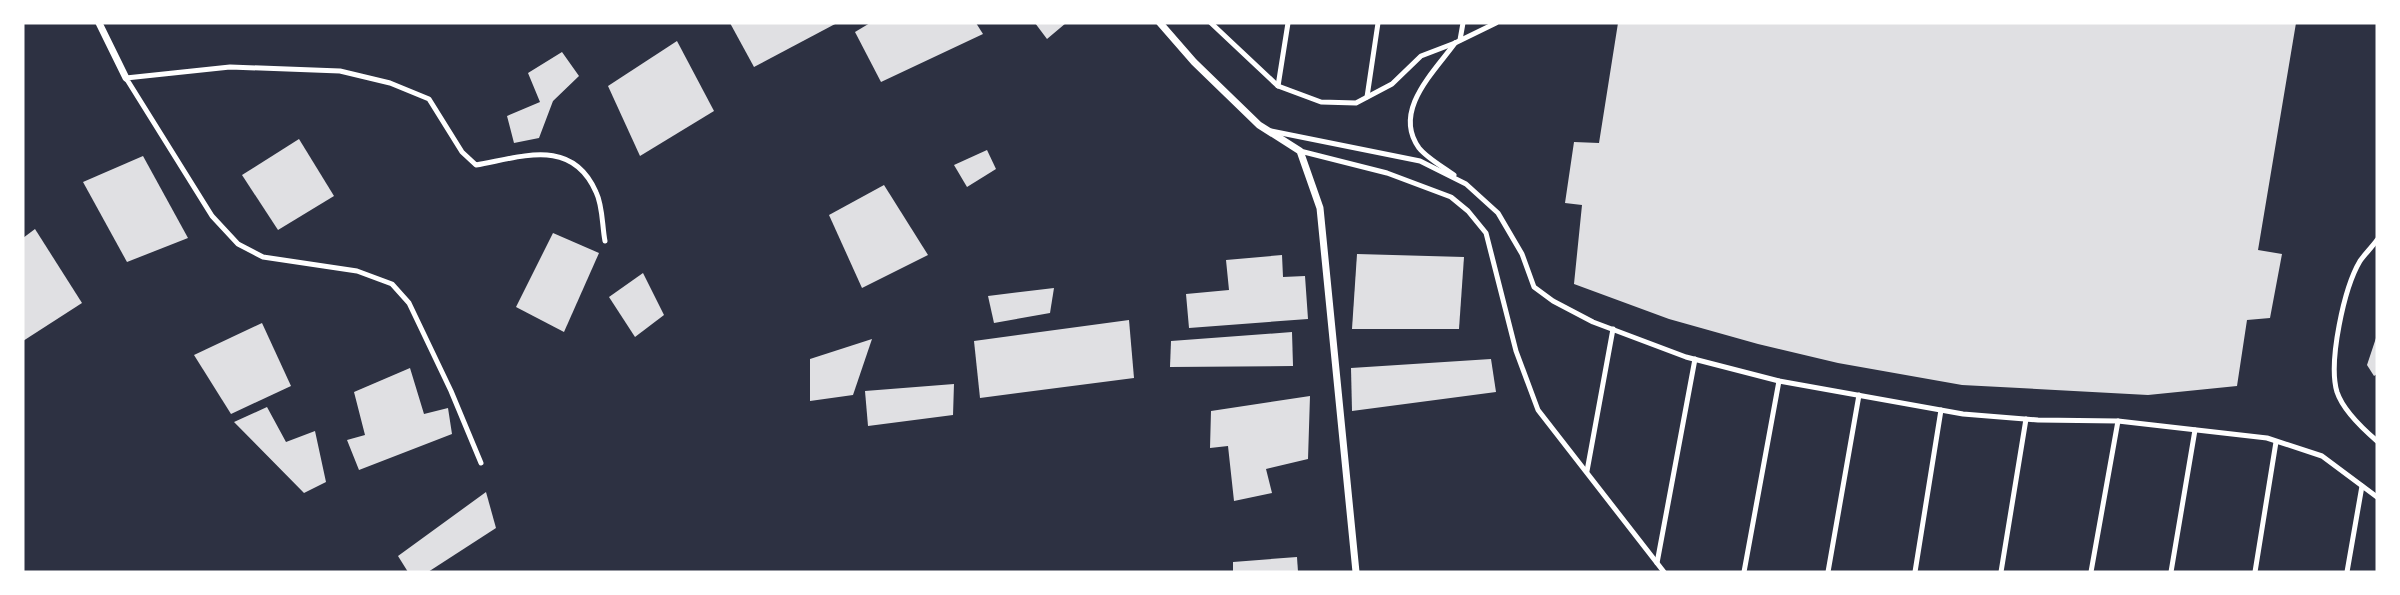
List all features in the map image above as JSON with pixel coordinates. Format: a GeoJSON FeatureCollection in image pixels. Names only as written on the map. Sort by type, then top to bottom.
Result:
{"type":"FeatureCollection","features":[{"type":"Feature","properties":{"kind":"street"},"geometry":{"type":"LineString","coordinates":[[99,23],[125,78]]}},
{"type":"Feature","properties":{"kind":"street"},"geometry":{"type":"LineString","coordinates":[[1160,23],[1194,62],[1259,125],[1300,151],[1320,208],[1356,572]]}},
{"type":"Feature","properties":{"kind":"lane"},"geometry":{"type":"LineString","coordinates":[[1211,23],[1278,86],[1321,102],[1356,103],[1392,84],[1421,56],[1496,23]]}},
{"type":"Feature","properties":{"kind":"lane"},"geometry":{"type":"LineString","coordinates":[[1278,86],[1288,23]]}},
{"type":"Feature","properties":{"kind":"lane"},"geometry":{"type":"LineString","coordinates":[[1367,97],[1378,23]]}},
{"type":"Feature","properties":{"kind":"lane"},"geometry":{"type":"LineString","coordinates":[[1463,23],[1457,42],[1415,96],[1409,125],[1419,149],[1466,184],[1498,213],[1522,254],[1534,287],[1553,301],[1593,322],[1695,359],[1779,381],[1964,414],[2026,419],[2118,421],[2267,438],[2322,456],[2377,497]]}},
{"type":"Feature","properties":{"kind":"lane"},"geometry":{"type":"LineString","coordinates":[[481,463],[451,391],[409,303],[392,284],[357,271],[263,257],[239,244],[212,215],[125,78],[230,67],[340,71],[390,83],[429,99],[462,152],[476,165],[526,154],[553,155],[579,165],[597,193],[604,241]]}},
{"type":"Feature","properties":{"kind":"lane"},"geometry":{"type":"LineString","coordinates":[[1267,130],[1420,161],[1466,184]]}},
{"type":"Feature","properties":{"kind":"lane"},"geometry":{"type":"LineString","coordinates":[[1300,151],[1387,173],[1451,197],[1468,211],[1486,233],[1516,351],[1538,410],[1664,572]]}},
{"type":"Feature","properties":{"kind":"lane"},"geometry":{"type":"LineString","coordinates":[[2377,240],[2360,262],[2342,313],[2334,360],[2337,393],[2358,426],[2377,441]]}},
{"type":"Feature","properties":{"kind":"lane"},"geometry":{"type":"LineString","coordinates":[[1587,472],[1613,329]]}},
{"type":"Feature","properties":{"kind":"lane"},"geometry":{"type":"LineString","coordinates":[[1657,563],[1695,359]]}},
{"type":"Feature","properties":{"kind":"lane"},"geometry":{"type":"LineString","coordinates":[[1744,572],[1779,381]]}},
{"type":"Feature","properties":{"kind":"lane"},"geometry":{"type":"LineString","coordinates":[[1828,572],[1859,395]]}},
{"type":"Feature","properties":{"kind":"lane"},"geometry":{"type":"LineString","coordinates":[[1915,572],[1941,410]]}},
{"type":"Feature","properties":{"kind":"lane"},"geometry":{"type":"LineString","coordinates":[[2001,572],[2026,419]]}},
{"type":"Feature","properties":{"kind":"lane"},"geometry":{"type":"LineString","coordinates":[[2091,572],[2118,421]]}},
{"type":"Feature","properties":{"kind":"lane"},"geometry":{"type":"LineString","coordinates":[[2171,572],[2195,430]]}},
{"type":"Feature","properties":{"kind":"lane"},"geometry":{"type":"LineString","coordinates":[[2255,572],[2276,442]]}},
{"type":"Feature","properties":{"kind":"lane"},"geometry":{"type":"LineString","coordinates":[[2347,572],[2362,486]]}},
{"type":"Feature","properties":{"kind":"building"},"geometry":{"type":"Polygon","coordinates":[[[730,23],[837,23],[754,67],[730,23]]]}},
{"type":"Feature","properties":{"kind":"building"},"geometry":{"type":"Polygon","coordinates":[[[870,23],[976,23],[983,34],[881,82],[855,32],[870,23]]]}},
{"type":"Feature","properties":{"kind":"building"},"geometry":{"type":"Polygon","coordinates":[[[1035,23],[1066,23],[1047,39],[1035,23]]]}},
{"type":"Feature","properties":{"kind":"building"},"geometry":{"type":"Polygon","coordinates":[[[1618,23],[2296,23],[2258,250],[2282,254],[2270,318],[2247,320],[2237,386],[2148,395],[1962,385],[1838,363],[1758,344],[1669,319],[1574,284],[1582,205],[1565,203],[1574,142],[1599,143],[1618,23]]]}},
{"type":"Feature","properties":{"kind":"building"},"geometry":{"type":"Polygon","coordinates":[[[677,41],[714,111],[640,156],[608,86],[677,41]]]}},
{"type":"Feature","properties":{"kind":"building"},"geometry":{"type":"Polygon","coordinates":[[[562,52],[579,76],[553,101],[539,138],[514,143],[507,116],[540,102],[528,73],[562,52]]]}},
{"type":"Feature","properties":{"kind":"building"},"geometry":{"type":"Polygon","coordinates":[[[299,139],[334,196],[278,230],[242,175],[299,139]]]}},
{"type":"Feature","properties":{"kind":"building"},"geometry":{"type":"Polygon","coordinates":[[[987,150],[996,169],[967,187],[954,165],[987,150]]]}},
{"type":"Feature","properties":{"kind":"building"},"geometry":{"type":"Polygon","coordinates":[[[143,156],[188,238],[127,262],[83,182],[143,156]]]}},
{"type":"Feature","properties":{"kind":"building"},"geometry":{"type":"Polygon","coordinates":[[[884,185],[928,255],[862,288],[829,215],[884,185]]]}},
{"type":"Feature","properties":{"kind":"building"},"geometry":{"type":"Polygon","coordinates":[[[35,229],[82,303],[23,341],[23,238],[35,229]]]}},
{"type":"Feature","properties":{"kind":"building"},"geometry":{"type":"Polygon","coordinates":[[[553,233],[599,253],[564,332],[516,307],[553,233]]]}},
{"type":"Feature","properties":{"kind":"building"},"geometry":{"type":"Polygon","coordinates":[[[1357,254],[1464,257],[1459,329],[1352,329],[1357,254]]]}},
{"type":"Feature","properties":{"kind":"building"},"geometry":{"type":"Polygon","coordinates":[[[1282,255],[1283,277],[1305,276],[1308,319],[1189,328],[1186,294],[1229,290],[1226,260],[1282,255]]]}},
{"type":"Feature","properties":{"kind":"building"},"geometry":{"type":"Polygon","coordinates":[[[643,273],[664,315],[635,337],[609,297],[643,273]]]}},
{"type":"Feature","properties":{"kind":"building"},"geometry":{"type":"Polygon","coordinates":[[[1054,288],[1050,313],[994,323],[988,296],[1054,288]]]}},
{"type":"Feature","properties":{"kind":"building"},"geometry":{"type":"Polygon","coordinates":[[[1129,320],[1134,378],[980,398],[974,341],[1129,320]]]}},
{"type":"Feature","properties":{"kind":"building"},"geometry":{"type":"Polygon","coordinates":[[[262,323],[291,386],[231,414],[194,355],[262,323]]]}},
{"type":"Feature","properties":{"kind":"building"},"geometry":{"type":"Polygon","coordinates":[[[1292,332],[1293,366],[1170,367],[1171,341],[1292,332]]]}},
{"type":"Feature","properties":{"kind":"building"},"geometry":{"type":"Polygon","coordinates":[[[2377,335],[2377,374],[2374,376],[2367,365],[2377,335]]]}},
{"type":"Feature","properties":{"kind":"building"},"geometry":{"type":"Polygon","coordinates":[[[872,339],[853,395],[810,401],[810,359],[872,339]]]}},
{"type":"Feature","properties":{"kind":"building"},"geometry":{"type":"Polygon","coordinates":[[[1491,359],[1496,392],[1352,411],[1351,368],[1491,359]]]}},
{"type":"Feature","properties":{"kind":"building"},"geometry":{"type":"Polygon","coordinates":[[[410,368],[424,414],[448,408],[452,434],[359,470],[347,440],[365,435],[354,392],[410,368]]]}},
{"type":"Feature","properties":{"kind":"building"},"geometry":{"type":"Polygon","coordinates":[[[954,384],[953,415],[868,426],[865,391],[954,384]]]}},
{"type":"Feature","properties":{"kind":"building"},"geometry":{"type":"Polygon","coordinates":[[[1310,396],[1308,459],[1266,469],[1272,493],[1234,501],[1228,446],[1210,448],[1211,411],[1310,396]]]}},
{"type":"Feature","properties":{"kind":"building"},"geometry":{"type":"Polygon","coordinates":[[[267,407],[286,442],[315,431],[326,482],[304,493],[234,422],[267,407]]]}},
{"type":"Feature","properties":{"kind":"building"},"geometry":{"type":"Polygon","coordinates":[[[486,492],[496,528],[428,572],[408,572],[398,556],[486,492]]]}},
{"type":"Feature","properties":{"kind":"building"},"geometry":{"type":"Polygon","coordinates":[[[1297,557],[1298,572],[1233,572],[1233,562],[1297,557]]]}}]}
